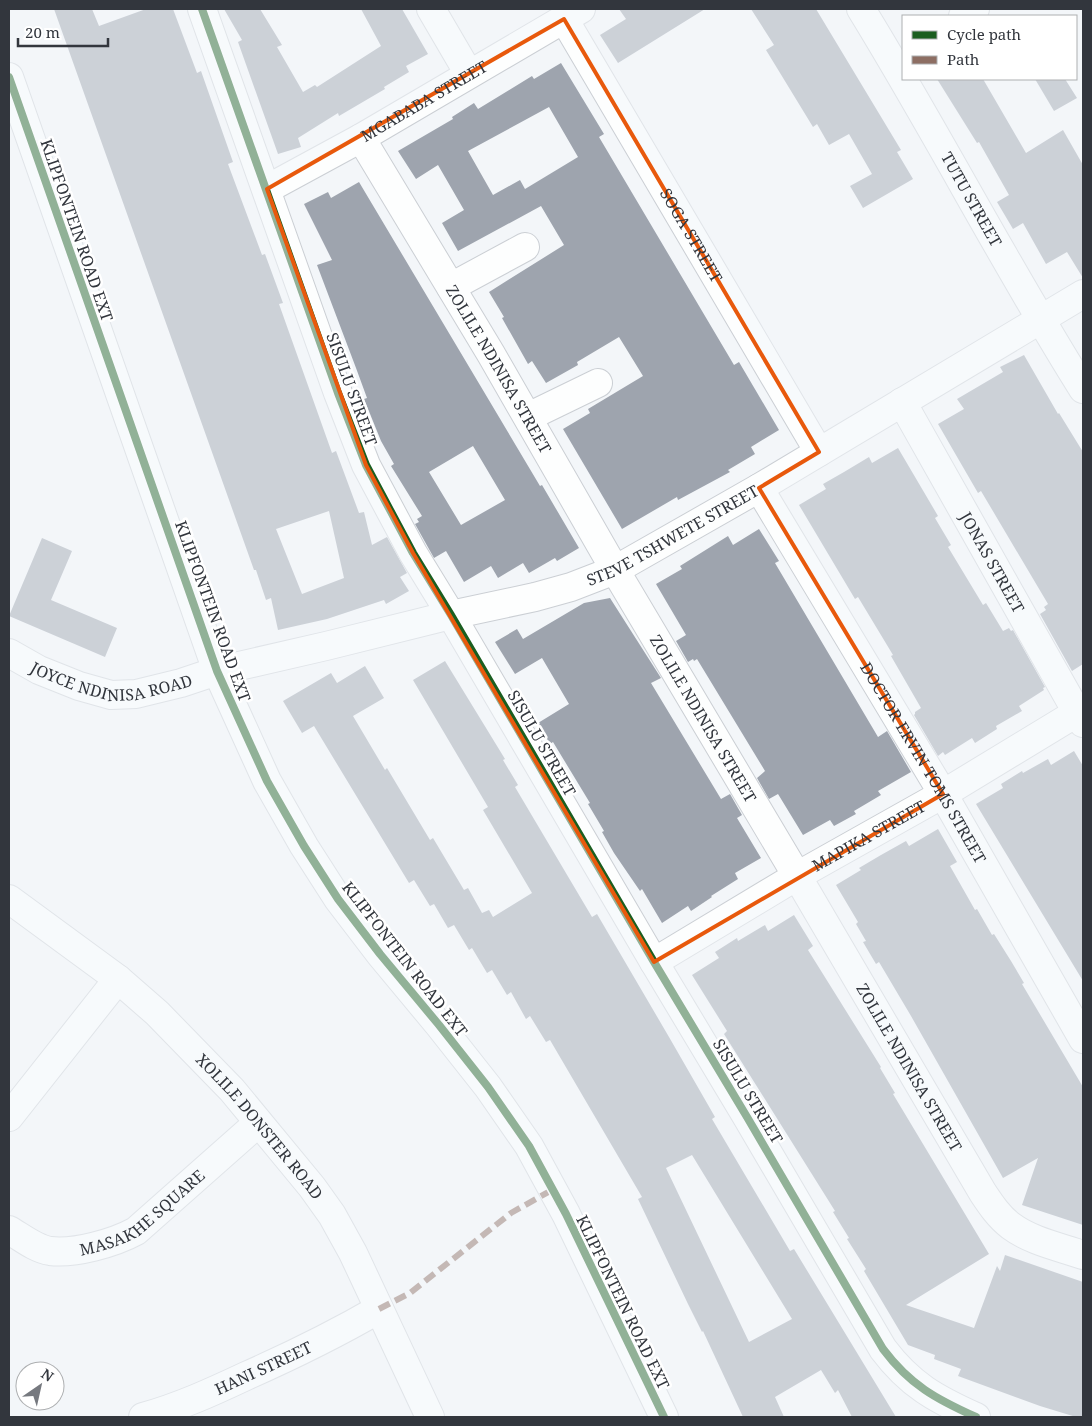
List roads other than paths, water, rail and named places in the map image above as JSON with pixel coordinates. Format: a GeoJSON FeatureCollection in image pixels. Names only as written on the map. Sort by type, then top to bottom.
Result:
{"type":"FeatureCollection","features":[{"type":"Feature","properties":{"kind":"street","name":"SISULU STREET"},"geometry":{"type":"LineString","coordinates":[[202,9],[338,393],[366,465],[413,553],[654,962],[748,1117],[883,1349],[896,1367],[922,1389],[976,1417]]}},
{"type":"Feature","properties":{"kind":"street"},"geometry":{"type":"LineString","coordinates":[[431,9],[469,74]]}},
{"type":"Feature","properties":{"kind":"street","name":"TUTU STREET"},"geometry":{"type":"LineString","coordinates":[[861,9],[898,56]]}},
{"type":"Feature","properties":{"kind":"street","name":"MGABABA STREET"},"geometry":{"type":"LineString","coordinates":[[266,190],[361,138],[572,14]]}},
{"type":"Feature","properties":{"kind":"street","name":"SOGA STREET"},"geometry":{"type":"LineString","coordinates":[[572,14],[820,452]]}},
{"type":"Feature","properties":{"kind":"street","name":"KLIPFONTEIN ROAD EXT"},"geometry":{"type":"LineString","coordinates":[[9,77],[217,672],[280,805],[338,899],[488,1087],[529,1146],[566,1214],[664,1417]]}},
{"type":"Feature","properties":{"kind":"street","name":"TUTU STREET"},"geometry":{"type":"LineString","coordinates":[[911,80],[1040,320],[1083,389]]}},
{"type":"Feature","properties":{"kind":"street","name":"ZOLILE NDINISA STREET"},"geometry":{"type":"LineString","coordinates":[[361,138],[528,417],[615,570],[983,1193],[1000,1217],[1012,1227],[1034,1238],[1083,1256]]}},
{"type":"Feature","properties":{"kind":"street"},"geometry":{"type":"LineString","coordinates":[[451,287],[524,247]]}},
{"type":"Feature","properties":{"kind":"street","name":"STEVE TSHWETE STREET"},"geometry":{"type":"LineString","coordinates":[[217,672],[451,615],[535,597],[570,587],[615,570],[759,488],[1083,294]]}},
{"type":"Feature","properties":{"kind":"street"},"geometry":{"type":"LineString","coordinates":[[528,417],[598,382]]}},
{"type":"Feature","properties":{"kind":"street","name":"JONAS STREET"},"geometry":{"type":"LineString","coordinates":[[902,402],[1081,715]]}},
{"type":"Feature","properties":{"kind":"street","name":"DOCTOR ERVIN TOMS STREET"},"geometry":{"type":"LineString","coordinates":[[759,488],[943,794],[1083,1039]]}},
{"type":"Feature","properties":{"kind":"street","name":"JOYCE NDINISA ROAD"},"geometry":{"type":"LineString","coordinates":[[9,653],[39,670],[79,686],[111,695],[136,694],[217,672]]}},
{"type":"Feature","properties":{"kind":"street","name":"MAPIKA STREET"},"geometry":{"type":"LineString","coordinates":[[654,962],[797,876],[1081,715]]}},
{"type":"Feature","properties":{"kind":"street","name":"XOLILE DONSTER ROAD"},"geometry":{"type":"LineString","coordinates":[[9,899],[118,979],[157,1013],[232,1090],[312,1187],[332,1215],[353,1253],[430,1417]]}},
{"type":"Feature","properties":{"kind":"street"},"geometry":{"type":"LineString","coordinates":[[9,1118],[118,979]]}},
{"type":"Feature","properties":{"kind":"street","name":"MASAKHE SQUARE"},"geometry":{"type":"LineString","coordinates":[[9,1230],[49,1251],[103,1245],[121,1239],[136,1231],[258,1123]]}},
{"type":"Feature","properties":{"kind":"street","name":"HANI STREET"},"geometry":{"type":"LineString","coordinates":[[143,1417],[175,1408],[268,1366],[346,1328],[378,1309]]}}]}
